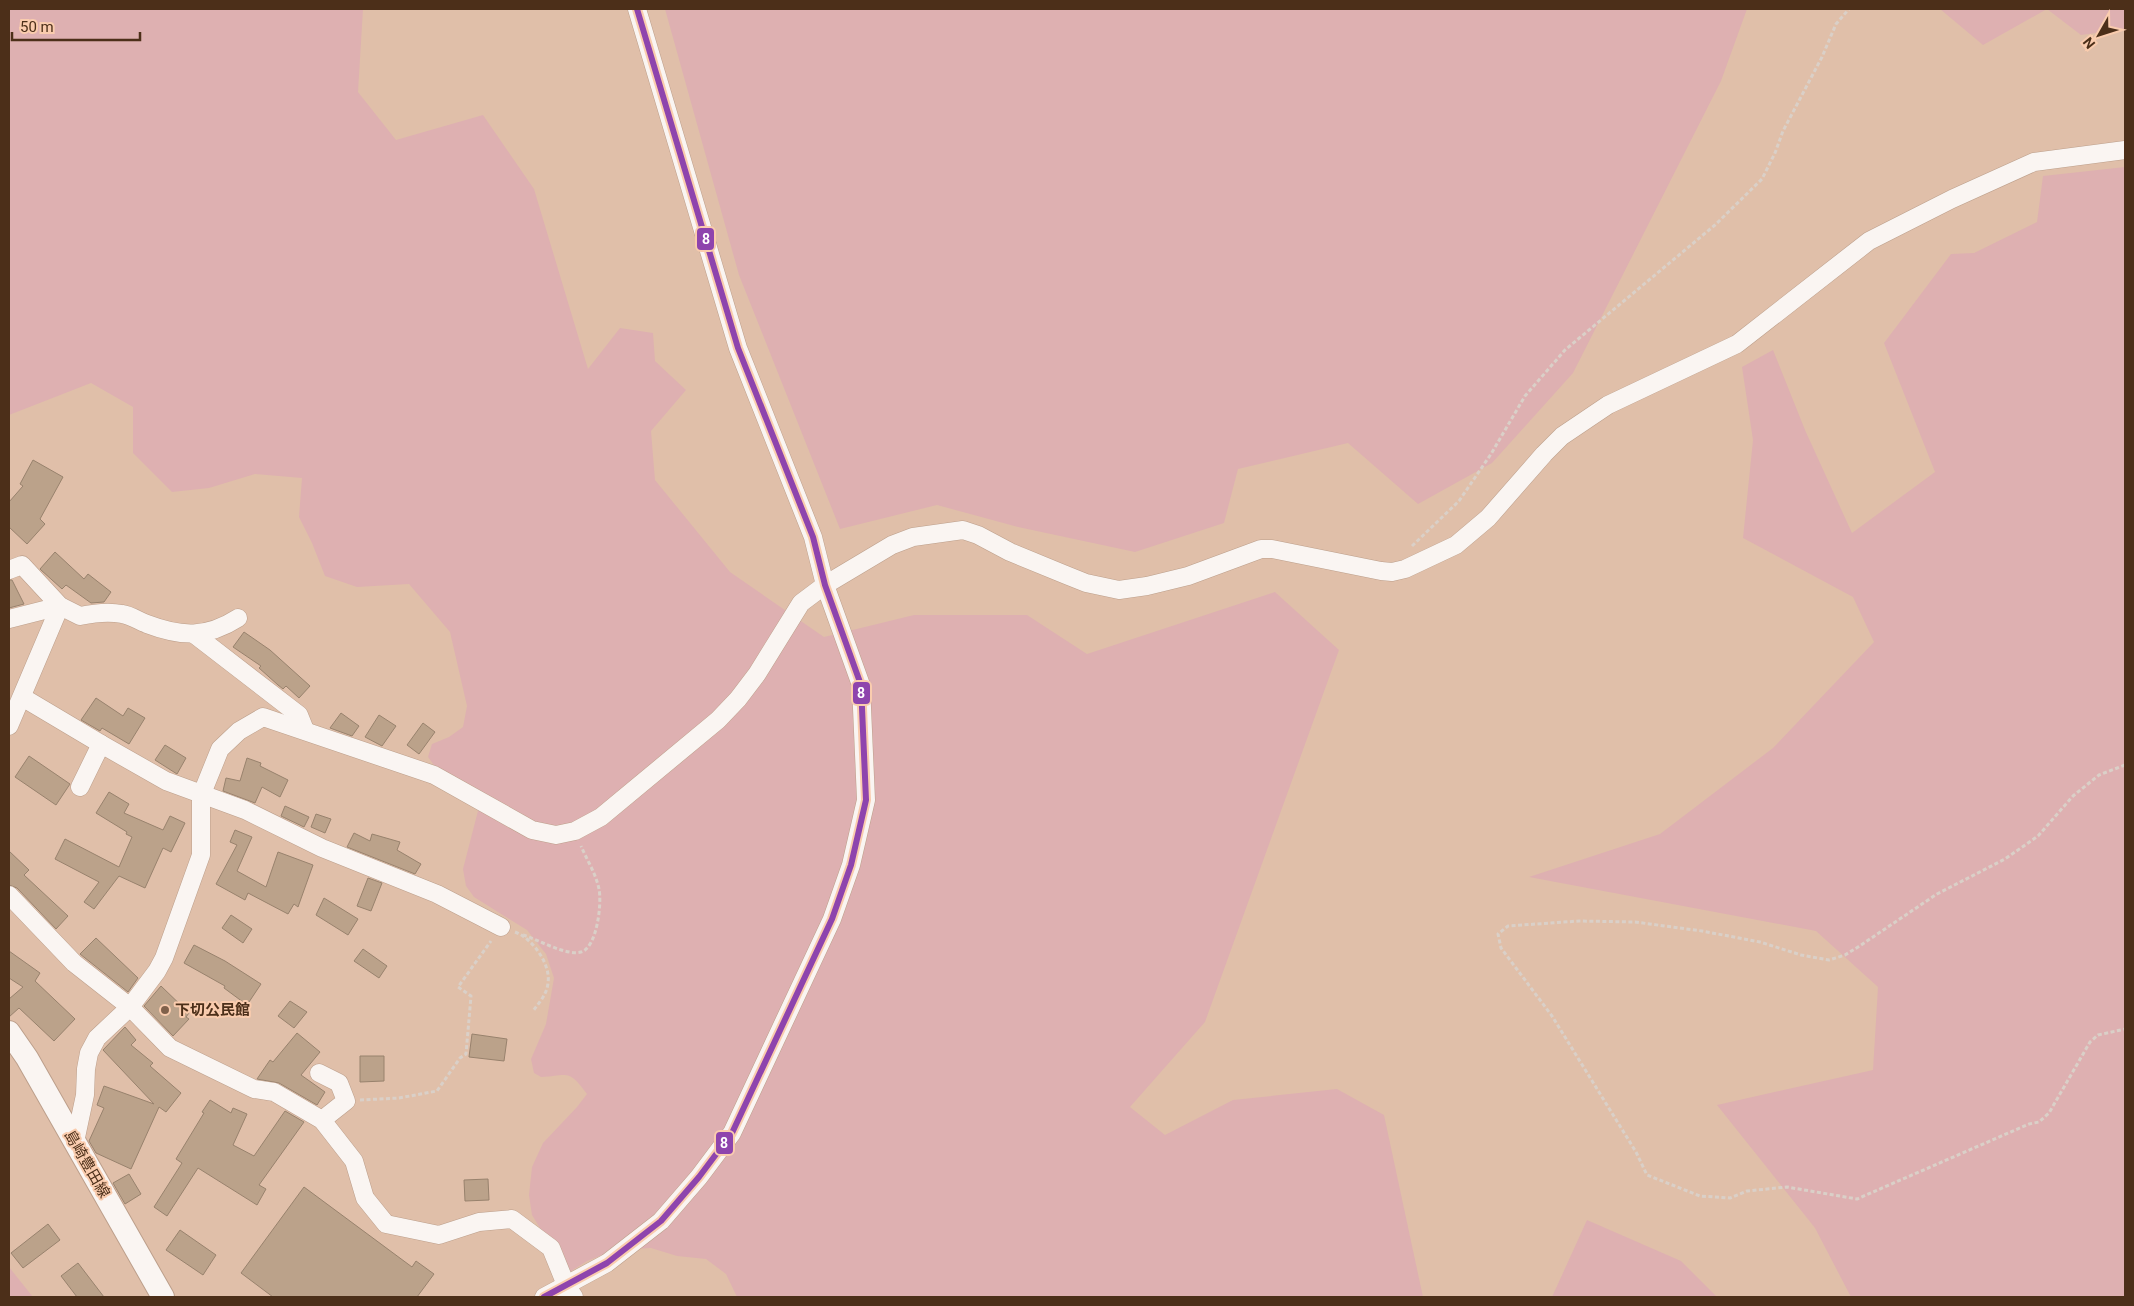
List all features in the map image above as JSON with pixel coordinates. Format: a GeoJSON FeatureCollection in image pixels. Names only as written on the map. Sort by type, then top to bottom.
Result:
{"type":"FeatureCollection","features":[{"type":"Feature","properties":{"kind":"main road","name":"島崎豊田線"},"geometry":{"type":"LineString","coordinates":[[9,1032],[27,1058],[162,1297]]}},
{"type":"Feature","properties":{"kind":"street"},"geometry":{"type":"LineString","coordinates":[[544,1297],[570,1291],[661,1221],[699,1177],[726,1140],[763,1069],[832,919],[851,865],[866,800],[861,685],[825,585],[813,538],[738,348],[637,9]]}},
{"type":"Feature","properties":{"kind":"street"},"geometry":{"type":"LineString","coordinates":[[74,1142],[85,1095],[86,1069],[96,1038],[130,1007],[157,971],[164,958],[201,855],[201,796],[220,749],[239,731],[264,717],[434,775],[532,830],[556,835],[575,831],[601,817],[718,720],[738,700],[757,674],[801,603],[825,585],[892,545],[913,537],[963,530],[1066,575],[1105,588],[1119,590],[1147,586],[1188,576],[1261,549],[1272,549],[1381,571],[1392,572],[1405,569],[1439,555],[1456,545],[1472,532],[1562,436],[1593,414],[1737,344],[1869,241],[1952,199],[2034,162],[2125,150]]}},
{"type":"Feature","properties":{"kind":"street"},"geometry":{"type":"LineString","coordinates":[[9,570],[22,565],[60,606],[80,616],[95,613],[124,614],[167,632],[194,634],[221,629],[238,618]]}},
{"type":"Feature","properties":{"kind":"street"},"geometry":{"type":"LineString","coordinates":[[9,619],[60,606]]}},
{"type":"Feature","properties":{"kind":"street"},"geometry":{"type":"LineString","coordinates":[[9,726],[60,606]]}},
{"type":"Feature","properties":{"kind":"street"},"geometry":{"type":"LineString","coordinates":[[194,634],[299,715],[304,730]]}},
{"type":"Feature","properties":{"kind":"street"},"geometry":{"type":"LineString","coordinates":[[22,697],[166,781],[201,796],[245,810],[322,848],[437,894],[501,927]]}},
{"type":"Feature","properties":{"kind":"street"},"geometry":{"type":"LineString","coordinates":[[80,787],[101,744]]}},
{"type":"Feature","properties":{"kind":"street"},"geometry":{"type":"LineString","coordinates":[[9,895],[74,963],[130,1007],[170,1048],[254,1089],[274,1092],[322,1120],[354,1161],[364,1198],[386,1224],[439,1235],[479,1222],[512,1219],[551,1248],[570,1291]]}},
{"type":"Feature","properties":{"kind":"street"},"geometry":{"type":"LineString","coordinates":[[319,1073],[339,1083],[346,1101],[322,1120]]}},
{"type":"Feature","properties":{"kind":"path"},"geometry":{"type":"LineString","coordinates":[[1410,547],[1459,501],[1491,454],[1525,396],[1564,350],[1715,225],[1762,180],[1776,154],[1783,131],[1822,57],[1836,24],[1849,9]]}},
{"type":"Feature","properties":{"kind":"path"},"geometry":{"type":"LineString","coordinates":[[2125,765],[2099,775],[2073,796],[2038,836],[2005,859],[1937,894],[1845,955],[1829,960],[1801,955],[1760,942],[1702,930],[1635,922],[1579,921],[1508,926],[1498,934],[1501,948],[1552,1016],[1636,1152],[1647,1175],[1700,1196],[1730,1198],[1747,1191],[1787,1187],[1857,1199],[2029,1124],[2039,1122],[2049,1112],[2090,1042],[2098,1035],[2125,1029]]}},
{"type":"Feature","properties":{"kind":"path"},"geometry":{"type":"LineString","coordinates":[[533,1011],[546,990],[548,983],[547,970],[538,953],[520,934],[566,952],[580,953],[588,950],[592,944],[601,904],[599,888],[575,831]]}},
{"type":"Feature","properties":{"kind":"path"},"geometry":{"type":"LineString","coordinates":[[346,1101],[399,1098],[438,1091],[460,1058],[466,1054],[471,996],[458,988],[501,927]]}},
{"type":"Feature","properties":{"kind":"shaded area"},"geometry":{"type":"Polygon","coordinates":[[[9,9],[363,9],[358,92],[396,140],[483,115],[534,189],[588,369],[620,328],[653,333],[655,361],[686,390],[651,431],[655,480],[730,572],[824,637],[914,615],[1027,615],[1087,654],[1275,592],[1339,650],[1205,1022],[1130,1107],[1165,1135],[1233,1100],[1337,1089],[1384,1115],[1423,1297],[737,1297],[726,1274],[706,1259],[677,1256],[651,1248],[615,1250],[587,1261],[571,1271],[562,1272],[532,1215],[529,1195],[532,1167],[543,1143],[587,1094],[576,1080],[567,1075],[541,1077],[534,1073],[531,1059],[546,1024],[554,978],[546,954],[527,930],[474,897],[466,886],[463,869],[479,807],[439,772],[428,757],[432,744],[449,737],[463,727],[467,706],[450,632],[409,584],[357,587],[325,576],[299,517],[302,478],[255,474],[209,488],[172,492],[133,453],[133,407],[91,383],[9,415],[9,9]]]}},
{"type":"Feature","properties":{"kind":"shaded area"},"geometry":{"type":"Polygon","coordinates":[[[665,9],[1747,9],[1721,81],[1573,373],[1492,463],[1418,504],[1348,443],[1238,469],[1224,523],[1135,552],[1018,527],[937,505],[840,529],[739,275],[665,9]]]}},
{"type":"Feature","properties":{"kind":"shaded area"},"geometry":{"type":"Polygon","coordinates":[[[1940,9],[2047,9],[1983,45],[1940,9]]]}},
{"type":"Feature","properties":{"kind":"shaded area"},"geometry":{"type":"Polygon","coordinates":[[[2047,9],[2125,9],[2125,29],[2081,35],[2047,9]]]}},
{"type":"Feature","properties":{"kind":"shaded area"},"geometry":{"type":"Polygon","coordinates":[[[2125,167],[2125,1297],[1851,1297],[1815,1228],[1717,1105],[1873,1070],[1878,987],[1816,931],[1529,877],[1660,834],[1773,748],[1874,642],[1853,597],[1743,538],[1753,440],[1742,367],[1773,350],[1805,430],[1852,533],[1935,472],[1884,343],[1951,254],[1974,253],[2037,222],[2043,176],[2125,167]]]}},
{"type":"Feature","properties":{"kind":"shaded area"},"geometry":{"type":"Polygon","coordinates":[[[1587,1220],[1681,1261],[1717,1297],[1552,1297],[1587,1220]]]}},
{"type":"Feature","properties":{"kind":"shaded area"},"geometry":{"type":"Polygon","coordinates":[[[9,1267],[33,1297],[9,1297],[9,1267]]]}},
{"type":"Feature","properties":{"kind":"building"},"geometry":{"type":"Polygon","coordinates":[[[33,460],[63,477],[40,519],[45,524],[27,544],[9,527],[9,502],[23,486],[20,484],[33,460]]]}},
{"type":"Feature","properties":{"kind":"building"},"geometry":{"type":"Polygon","coordinates":[[[55,552],[84,579],[88,574],[111,592],[104,602],[91,603],[66,585],[62,589],[40,569],[55,552]]]}},
{"type":"Feature","properties":{"kind":"building"},"geometry":{"type":"Polygon","coordinates":[[[9,580],[12,580],[24,604],[9,608],[9,580]]]}},
{"type":"Feature","properties":{"kind":"building"},"geometry":{"type":"Polygon","coordinates":[[[244,632],[270,650],[310,686],[299,698],[286,686],[283,689],[259,668],[261,666],[233,647],[244,632]]]}},
{"type":"Feature","properties":{"kind":"building"},"geometry":{"type":"Polygon","coordinates":[[[96,698],[123,716],[128,708],[145,718],[129,744],[102,728],[100,731],[81,720],[96,698]]]}},
{"type":"Feature","properties":{"kind":"building"},"geometry":{"type":"Polygon","coordinates":[[[341,713],[359,726],[352,736],[330,728],[341,713]]]}},
{"type":"Feature","properties":{"kind":"building"},"geometry":{"type":"Polygon","coordinates":[[[379,715],[396,726],[382,746],[365,737],[379,715]]]}},
{"type":"Feature","properties":{"kind":"building"},"geometry":{"type":"Polygon","coordinates":[[[423,723],[435,732],[419,754],[407,745],[423,723]]]}},
{"type":"Feature","properties":{"kind":"building"},"geometry":{"type":"Polygon","coordinates":[[[165,745],[186,758],[177,774],[155,760],[165,745]]]}},
{"type":"Feature","properties":{"kind":"building"},"geometry":{"type":"Polygon","coordinates":[[[29,756],[70,784],[56,805],[15,777],[29,756]]]}},
{"type":"Feature","properties":{"kind":"building"},"geometry":{"type":"Polygon","coordinates":[[[247,758],[261,763],[260,766],[288,780],[280,797],[262,787],[255,803],[223,791],[226,778],[240,781],[247,758]]]}},
{"type":"Feature","properties":{"kind":"building"},"geometry":{"type":"Polygon","coordinates":[[[109,792],[129,804],[124,813],[163,830],[170,816],[185,823],[171,852],[163,848],[145,888],[119,876],[94,909],[84,902],[99,882],[55,859],[65,839],[119,867],[132,837],[96,813],[109,792]]]}},
{"type":"Feature","properties":{"kind":"building"},"geometry":{"type":"Polygon","coordinates":[[[285,806],[309,817],[304,827],[281,816],[285,806]]]}},
{"type":"Feature","properties":{"kind":"building"},"geometry":{"type":"Polygon","coordinates":[[[316,814],[331,819],[325,833],[311,827],[316,814]]]}},
{"type":"Feature","properties":{"kind":"building"},"geometry":{"type":"Polygon","coordinates":[[[235,830],[252,837],[237,871],[266,887],[278,852],[313,865],[298,907],[294,904],[288,914],[248,893],[245,900],[216,884],[237,845],[230,842],[235,830]]]}},
{"type":"Feature","properties":{"kind":"building"},"geometry":{"type":"Polygon","coordinates":[[[354,833],[370,841],[372,834],[400,842],[397,850],[421,864],[415,874],[347,847],[354,833]]]}},
{"type":"Feature","properties":{"kind":"building"},"geometry":{"type":"Polygon","coordinates":[[[9,851],[29,870],[24,875],[68,916],[56,929],[17,888],[9,885],[9,851]]]}},
{"type":"Feature","properties":{"kind":"building"},"geometry":{"type":"Polygon","coordinates":[[[368,878],[382,883],[371,911],[357,906],[368,878]]]}},
{"type":"Feature","properties":{"kind":"building"},"geometry":{"type":"Polygon","coordinates":[[[324,898],[358,919],[348,935],[316,915],[324,898]]]}},
{"type":"Feature","properties":{"kind":"building"},"geometry":{"type":"Polygon","coordinates":[[[231,915],[252,929],[243,943],[222,928],[231,915]]]}},
{"type":"Feature","properties":{"kind":"building"},"geometry":{"type":"Polygon","coordinates":[[[96,938],[138,978],[128,992],[80,954],[96,938]]]}},
{"type":"Feature","properties":{"kind":"building"},"geometry":{"type":"Polygon","coordinates":[[[194,945],[225,961],[261,984],[247,1005],[224,988],[225,986],[184,963],[194,945]]]}},
{"type":"Feature","properties":{"kind":"building"},"geometry":{"type":"Polygon","coordinates":[[[363,949],[387,966],[379,978],[354,961],[363,949]]]}},
{"type":"Feature","properties":{"kind":"building"},"geometry":{"type":"Polygon","coordinates":[[[9,951],[40,973],[35,981],[75,1019],[54,1041],[19,1008],[9,1017],[9,999],[23,987],[9,978],[9,951]]]}},
{"type":"Feature","properties":{"kind":"building","name":"下切公民館"},"geometry":{"type":"Polygon","coordinates":[[[161,986],[189,1013],[186,1017],[189,1019],[173,1036],[144,1006],[161,986]]]}},
{"type":"Feature","properties":{"kind":"building"},"geometry":{"type":"Polygon","coordinates":[[[290,1001],[307,1012],[294,1028],[278,1016],[290,1001]]]}},
{"type":"Feature","properties":{"kind":"building"},"geometry":{"type":"Polygon","coordinates":[[[125,1027],[136,1040],[131,1045],[153,1063],[150,1066],[181,1093],[166,1112],[159,1107],[131,1169],[96,1153],[89,1141],[104,1108],[97,1105],[104,1086],[154,1104],[103,1050],[125,1027]]]}},
{"type":"Feature","properties":{"kind":"building"},"geometry":{"type":"Polygon","coordinates":[[[297,1033],[320,1052],[301,1075],[325,1092],[317,1105],[279,1083],[257,1079],[270,1060],[273,1062],[297,1033]]]}},
{"type":"Feature","properties":{"kind":"building"},"geometry":{"type":"Polygon","coordinates":[[[472,1034],[507,1039],[504,1061],[469,1057],[472,1034]]]}},
{"type":"Feature","properties":{"kind":"building"},"geometry":{"type":"Polygon","coordinates":[[[360,1056],[384,1056],[384,1081],[360,1082],[360,1056]]]}},
{"type":"Feature","properties":{"kind":"building"},"geometry":{"type":"Polygon","coordinates":[[[210,1100],[231,1113],[233,1108],[247,1114],[233,1145],[254,1156],[285,1111],[304,1122],[259,1185],[266,1189],[257,1205],[198,1168],[167,1216],[154,1207],[182,1163],[176,1159],[210,1100]]]}},
{"type":"Feature","properties":{"kind":"building"},"geometry":{"type":"Polygon","coordinates":[[[129,1174],[141,1194],[125,1204],[113,1183],[129,1174]]]}},
{"type":"Feature","properties":{"kind":"building"},"geometry":{"type":"Polygon","coordinates":[[[488,1179],[489,1200],[465,1201],[464,1180],[488,1179]]]}},
{"type":"Feature","properties":{"kind":"building"},"geometry":{"type":"Polygon","coordinates":[[[304,1187],[412,1267],[416,1261],[434,1274],[417,1297],[273,1297],[241,1273],[304,1187]]]}},
{"type":"Feature","properties":{"kind":"building"},"geometry":{"type":"Polygon","coordinates":[[[48,1224],[60,1240],[23,1268],[11,1253],[48,1224]]]}},
{"type":"Feature","properties":{"kind":"building"},"geometry":{"type":"Polygon","coordinates":[[[180,1230],[216,1255],[203,1275],[166,1250],[180,1230]]]}},
{"type":"Feature","properties":{"kind":"building"},"geometry":{"type":"Polygon","coordinates":[[[78,1263],[104,1297],[77,1297],[61,1276],[78,1263]]]}},
{"type":"Feature","properties":{"kind":"transit line","name":"8"},"geometry":{"type":"LineString","coordinates":[[544,1297],[607,1263],[661,1221],[699,1177],[732,1133],[832,919],[851,865],[866,800],[861,685],[825,585],[813,537],[738,348],[637,9]]}},
{"type":"Feature","properties":{"kind":"place","name":"下切公民館"},"geometry":{"type":"Point","coordinates":[165,1010]}}]}
